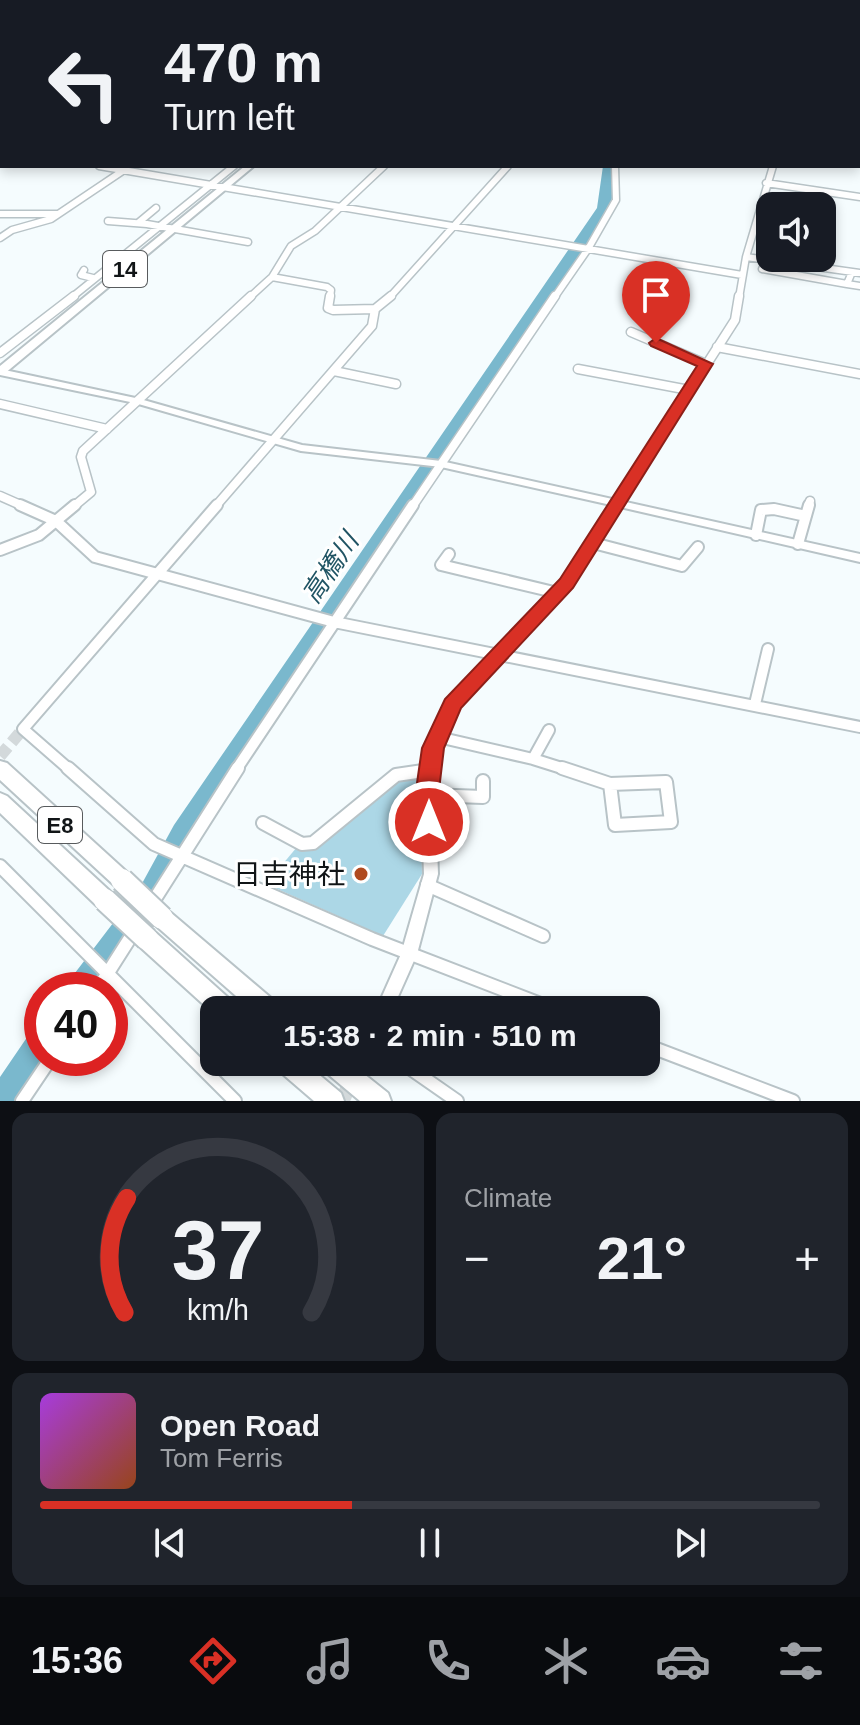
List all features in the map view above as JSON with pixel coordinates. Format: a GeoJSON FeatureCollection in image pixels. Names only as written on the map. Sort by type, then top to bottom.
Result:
{"type":"FeatureCollection","features":[{"type":"Feature","properties":{"kind":"highway","name":"E8"},"geometry":{"type":"LineString","coordinates":[[0,768],[162,918],[253,996]]}},
{"type":"Feature","properties":{"kind":"highway","name":"E8"},"geometry":{"type":"LineString","coordinates":[[0,801],[210,996]]}},
{"type":"Feature","properties":{"kind":"highway"},"geometry":{"type":"LineString","coordinates":[[300,1076],[326,1101]]}},
{"type":"Feature","properties":{"kind":"highway"},"geometry":{"type":"LineString","coordinates":[[302,1076],[332,1101]]}},
{"type":"Feature","properties":{"kind":"highway"},"geometry":{"type":"LineString","coordinates":[[348,1076],[379,1101]]}},
{"type":"Feature","properties":{"kind":"main road","name":"14"},"geometry":{"type":"LineString","coordinates":[[0,372],[247,168]]}},
{"type":"Feature","properties":{"kind":"street"},"geometry":{"type":"LineString","coordinates":[[112,168],[742,275]]}},
{"type":"Feature","properties":{"kind":"street"},"geometry":{"type":"LineString","coordinates":[[0,353],[232,168]]}},
{"type":"Feature","properties":{"kind":"street"},"geometry":{"type":"LineString","coordinates":[[0,550],[39,535],[91,492],[81,457],[83,451],[272,277],[291,246],[315,231],[382,168]]}},
{"type":"Feature","properties":{"kind":"street"},"geometry":{"type":"LineString","coordinates":[[272,277],[327,287],[331,290],[328,308],[333,310],[375,309],[399,290],[506,168]]}},
{"type":"Feature","properties":{"kind":"street"},"geometry":{"type":"LineString","coordinates":[[110,972],[180,857],[334,622],[588,249],[616,200],[615,168]]}},
{"type":"Feature","properties":{"kind":"street"},"geometry":{"type":"LineString","coordinates":[[390,996],[409,954],[431,874],[430,770],[433,748],[452,705],[502,656],[558,593],[735,320],[746,257],[772,168]]}},
{"type":"Feature","properties":{"kind":"street"},"geometry":{"type":"LineString","coordinates":[[0,238],[5,232],[39,225],[124,170]]}},
{"type":"Feature","properties":{"kind":"street"},"geometry":{"type":"LineString","coordinates":[[766,183],[860,197]]}},
{"type":"Feature","properties":{"kind":"street"},"geometry":{"type":"LineString","coordinates":[[138,223],[156,208]]}},
{"type":"Feature","properties":{"kind":"street"},"geometry":{"type":"LineString","coordinates":[[0,214],[58,214]]}},
{"type":"Feature","properties":{"kind":"street"},"geometry":{"type":"LineString","coordinates":[[108,221],[159,226],[248,242]]}},
{"type":"Feature","properties":{"kind":"street"},"geometry":{"type":"LineString","coordinates":[[746,257],[756,258]]}},
{"type":"Feature","properties":{"kind":"street"},"geometry":{"type":"LineString","coordinates":[[84,270],[81,275],[93,278]]}},
{"type":"Feature","properties":{"kind":"street"},"geometry":{"type":"LineString","coordinates":[[836,270],[856,273],[847,284]]}},
{"type":"Feature","properties":{"kind":"street"},"geometry":{"type":"LineString","coordinates":[[776,272],[860,286]]}},
{"type":"Feature","properties":{"kind":"street"},"geometry":{"type":"LineString","coordinates":[[375,309],[372,326],[23,729],[154,844],[409,954],[519,996]]}},
{"type":"Feature","properties":{"kind":"street"},"geometry":{"type":"LineString","coordinates":[[631,332],[706,364]]}},
{"type":"Feature","properties":{"kind":"street"},"geometry":{"type":"LineString","coordinates":[[717,347],[860,374]]}},
{"type":"Feature","properties":{"kind":"street"},"geometry":{"type":"LineString","coordinates":[[578,369],[689,390]]}},
{"type":"Feature","properties":{"kind":"street"},"geometry":{"type":"LineString","coordinates":[[334,371],[396,384]]}},
{"type":"Feature","properties":{"kind":"street"},"geometry":{"type":"LineString","coordinates":[[0,372],[137,401],[301,448],[441,464],[860,558]]}},
{"type":"Feature","properties":{"kind":"street"},"geometry":{"type":"LineString","coordinates":[[0,404],[107,429]]}},
{"type":"Feature","properties":{"kind":"street"},"geometry":{"type":"LineString","coordinates":[[0,496],[56,521],[95,557],[334,622],[860,727]]}},
{"type":"Feature","properties":{"kind":"street"},"geometry":{"type":"LineString","coordinates":[[798,544],[810,501]]}},
{"type":"Feature","properties":{"kind":"street"},"geometry":{"type":"LineString","coordinates":[[756,535],[761,510],[774,509],[806,516]]}},
{"type":"Feature","properties":{"kind":"street"},"geometry":{"type":"LineString","coordinates":[[593,543],[682,566],[698,547]]}},
{"type":"Feature","properties":{"kind":"street"},"geometry":{"type":"LineString","coordinates":[[449,554],[441,565],[558,593]]}},
{"type":"Feature","properties":{"kind":"street"},"geometry":{"type":"LineString","coordinates":[[755,704],[768,649]]}},
{"type":"Feature","properties":{"kind":"street"},"geometry":{"type":"LineString","coordinates":[[533,759],[549,730]]}},
{"type":"Feature","properties":{"kind":"street"},"geometry":{"type":"LineString","coordinates":[[438,737],[533,759],[610,784],[666,782],[671,822],[615,825],[610,784]]}},
{"type":"Feature","properties":{"kind":"street"},"geometry":{"type":"LineString","coordinates":[[263,823],[302,844],[313,843],[396,775],[430,770]]}},
{"type":"Feature","properties":{"kind":"street"},"geometry":{"type":"LineString","coordinates":[[428,795],[483,797],[483,781]]}},
{"type":"Feature","properties":{"kind":"street"},"geometry":{"type":"LineString","coordinates":[[0,866],[108,972]]}},
{"type":"Feature","properties":{"kind":"street"},"geometry":{"type":"LineString","coordinates":[[427,885],[543,936]]}},
{"type":"Feature","properties":{"kind":"street"},"geometry":{"type":"LineString","coordinates":[[128,992],[235,1101]]}},
{"type":"Feature","properties":{"kind":"street"},"geometry":{"type":"LineString","coordinates":[[660,1050],[793,1101]]}},
{"type":"Feature","properties":{"kind":"street"},"geometry":{"type":"LineString","coordinates":[[22,1101],[39,1076]]}},
{"type":"Feature","properties":{"kind":"street"},"geometry":{"type":"LineString","coordinates":[[421,1076],[457,1101]]}},
{"type":"Feature","properties":{"kind":"shaded area"},"geometry":{"type":"Polygon","coordinates":[[[420,767],[422,874],[383,936],[266,884],[297,847],[387,773],[420,767]]]}},
{"type":"Feature","properties":{"kind":"waterway","name":"高橋川"},"geometry":{"type":"LineString","coordinates":[[90,972],[148,897],[183,832],[604,208],[609,168]]}},
{"type":"Feature","properties":{"kind":"waterway","name":"高橋川"},"geometry":{"type":"LineString","coordinates":[[1,1101],[24,1067]]}},
{"type":"Feature","properties":{"kind":"tunnel"},"geometry":{"type":"LineString","coordinates":[[0,756],[23,729]]}},
{"type":"Feature","properties":{"kind":"tunnel"},"geometry":{"type":"LineString","coordinates":[[342,1101],[354,1076]]}},
{"type":"Feature","properties":{"kind":"place","name":"日吉神社"},"geometry":{"type":"Point","coordinates":[361,874]}},
{"type":"Feature","properties":{"kind":"route"},"geometry":{"type":"LineString","coordinates":[[429,822],[428,790],[433,748],[452,705],[502,656],[566,584],[706,364],[656,343]]}}]}
